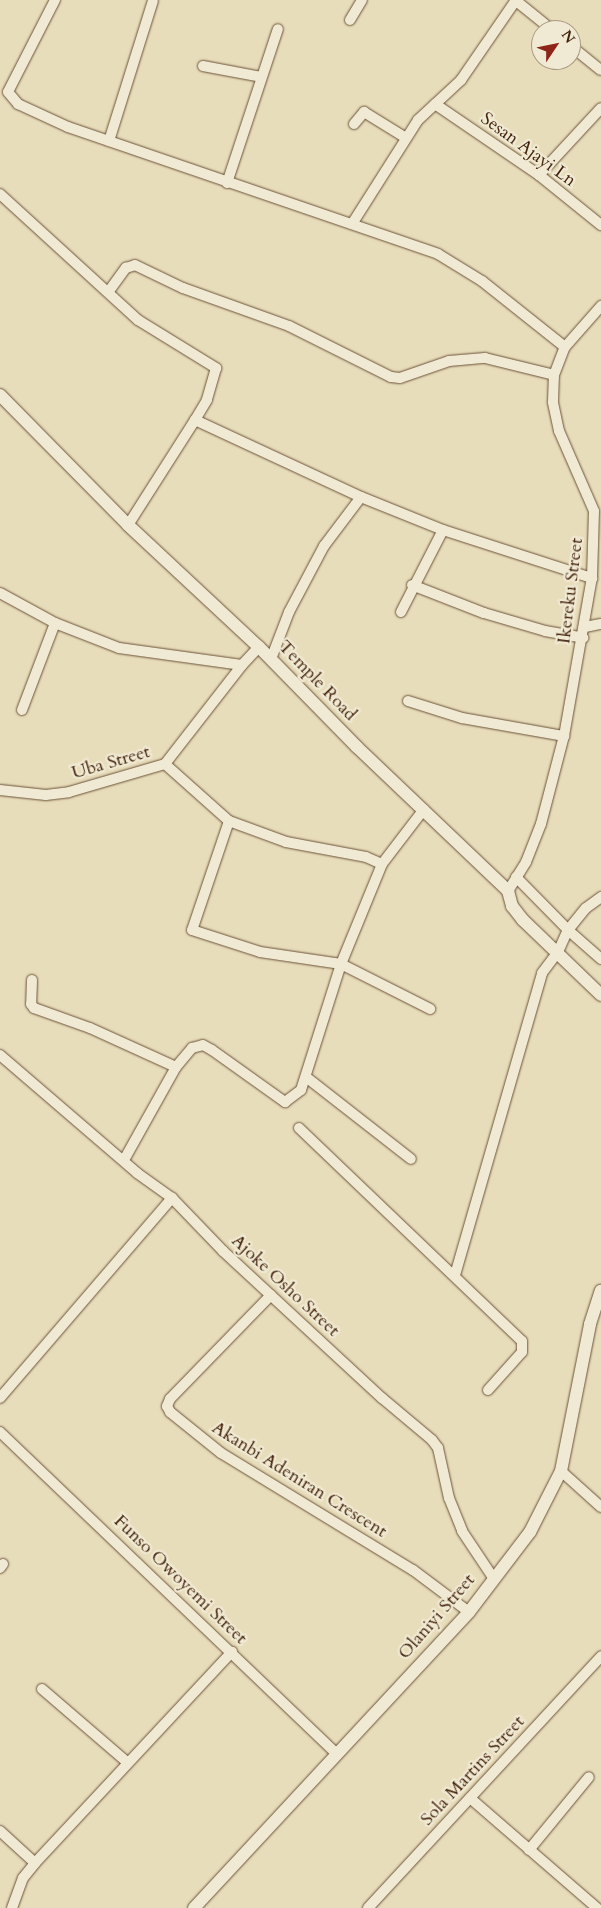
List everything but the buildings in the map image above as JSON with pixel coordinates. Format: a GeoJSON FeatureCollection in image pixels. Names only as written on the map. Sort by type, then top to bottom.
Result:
{"type":"FeatureCollection","features":[{"type":"Feature","properties":{"kind":"street"},"geometry":{"type":"LineString","coordinates":[[55,0],[8,92],[11,99],[68,127],[438,254],[482,281],[565,347]]}},
{"type":"Feature","properties":{"kind":"street"},"geometry":{"type":"LineString","coordinates":[[350,20],[362,0]]}},
{"type":"Feature","properties":{"kind":"street"},"geometry":{"type":"LineString","coordinates":[[352,224],[406,138],[435,104],[461,80],[515,0],[540,20]]}},
{"type":"Feature","properties":{"kind":"street"},"geometry":{"type":"LineString","coordinates":[[109,141],[153,1]]}},
{"type":"Feature","properties":{"kind":"street"},"geometry":{"type":"LineString","coordinates":[[227,183],[278,29]]}},
{"type":"Feature","properties":{"kind":"street"},"geometry":{"type":"LineString","coordinates":[[581,54],[601,70]]}},
{"type":"Feature","properties":{"kind":"street"},"geometry":{"type":"LineString","coordinates":[[203,66],[262,77]]}},
{"type":"Feature","properties":{"kind":"street","name":"Sesan Ajayi Ln"},"geometry":{"type":"LineString","coordinates":[[435,104],[539,175],[601,225]]}},
{"type":"Feature","properties":{"kind":"street"},"geometry":{"type":"LineString","coordinates":[[539,175],[601,108]]}},
{"type":"Feature","properties":{"kind":"street"},"geometry":{"type":"LineString","coordinates":[[354,124],[364,112],[406,138]]}},
{"type":"Feature","properties":{"kind":"street"},"geometry":{"type":"LineString","coordinates":[[0,194],[109,291],[138,320],[216,368],[207,400],[128,525]]}},
{"type":"Feature","properties":{"kind":"street"},"geometry":{"type":"LineString","coordinates":[[109,291],[126,268],[135,265],[184,288],[289,326],[391,377],[400,378],[449,361],[485,358],[554,375]]}},
{"type":"Feature","properties":{"kind":"street","name":"Ikereku Street"},"geometry":{"type":"LineString","coordinates":[[508,891],[541,824],[564,736],[585,627],[592,578],[594,512],[559,430],[553,402],[554,375],[565,347],[601,306]]}},
{"type":"Feature","properties":{"kind":"street","name":"Temple Road"},"geometry":{"type":"LineString","coordinates":[[0,395],[128,525],[259,647],[356,747],[424,808],[508,891],[512,906],[523,920],[601,995]]}},
{"type":"Feature","properties":{"kind":"street"},"geometry":{"type":"LineString","coordinates":[[195,420],[361,497],[443,530],[592,578]]}},
{"type":"Feature","properties":{"kind":"street"},"geometry":{"type":"LineString","coordinates":[[271,659],[289,612],[324,546],[361,497]]}},
{"type":"Feature","properties":{"kind":"street"},"geometry":{"type":"LineString","coordinates":[[401,612],[412,585],[443,530]]}},
{"type":"Feature","properties":{"kind":"street"},"geometry":{"type":"LineString","coordinates":[[412,585],[484,613],[545,631],[583,638]]}},
{"type":"Feature","properties":{"kind":"street"},"geometry":{"type":"LineString","coordinates":[[0,593],[56,623],[119,648],[242,665]]}},
{"type":"Feature","properties":{"kind":"street"},"geometry":{"type":"LineString","coordinates":[[22,710],[56,623]]}},
{"type":"Feature","properties":{"kind":"street"},"geometry":{"type":"LineString","coordinates":[[585,627],[601,624]]}},
{"type":"Feature","properties":{"kind":"street","name":"Uba Street"},"geometry":{"type":"LineString","coordinates":[[0,790],[24,794],[69,792],[165,764],[242,665],[259,647]]}},
{"type":"Feature","properties":{"kind":"street"},"geometry":{"type":"LineString","coordinates":[[408,701],[462,718],[564,736]]}},
{"type":"Feature","properties":{"kind":"street"},"geometry":{"type":"LineString","coordinates":[[165,764],[229,821],[286,842],[366,857],[382,864]]}},
{"type":"Feature","properties":{"kind":"street"},"geometry":{"type":"LineString","coordinates":[[124,1160],[176,1067],[192,1048],[202,1046],[285,1102],[301,1090],[341,964],[382,864],[424,808]]}},
{"type":"Feature","properties":{"kind":"street"},"geometry":{"type":"LineString","coordinates":[[229,821],[192,930],[260,952],[341,964],[430,1009]]}},
{"type":"Feature","properties":{"kind":"street"},"geometry":{"type":"LineString","coordinates":[[516,877],[568,930],[601,959]]}},
{"type":"Feature","properties":{"kind":"street"},"geometry":{"type":"LineString","coordinates":[[455,1275],[542,973],[558,952],[568,930],[586,908],[601,897]]}},
{"type":"Feature","properties":{"kind":"street"},"geometry":{"type":"LineString","coordinates":[[32,980],[31,1004],[34,1008],[90,1028],[176,1067]]}},
{"type":"Feature","properties":{"kind":"street","name":"Ajoke Osho Street"},"geometry":{"type":"LineString","coordinates":[[0,1055],[172,1198],[271,1295],[382,1398],[432,1440],[438,1448],[448,1498],[462,1531],[494,1579]]}},
{"type":"Feature","properties":{"kind":"street"},"geometry":{"type":"LineString","coordinates":[[306,1077],[410,1158]]}},
{"type":"Feature","properties":{"kind":"street"},"geometry":{"type":"LineString","coordinates":[[299,1128],[511,1329],[524,1347],[488,1390]]}},
{"type":"Feature","properties":{"kind":"street"},"geometry":{"type":"LineString","coordinates":[[0,1398],[172,1198]]}},
{"type":"Feature","properties":{"kind":"street","name":"Olaniyi Street"},"geometry":{"type":"LineString","coordinates":[[194,1908],[469,1612],[542,1512],[561,1471],[590,1324],[601,1291]]}},
{"type":"Feature","properties":{"kind":"street","name":"Akanbi Adeniran Crescent"},"geometry":{"type":"LineString","coordinates":[[271,1295],[170,1399],[168,1406],[170,1412],[220,1453],[413,1570],[469,1612]]}},
{"type":"Feature","properties":{"kind":"street","name":"Funso Owoyemi Street"},"geometry":{"type":"LineString","coordinates":[[0,1432],[336,1753]]}},
{"type":"Feature","properties":{"kind":"street"},"geometry":{"type":"LineString","coordinates":[[561,1471],[601,1508]]}},
{"type":"Feature","properties":{"kind":"street"},"geometry":{"type":"LineString","coordinates":[[12,1908],[23,1878],[35,1863],[127,1762],[232,1652]]}},
{"type":"Feature","properties":{"kind":"street","name":"Sola Martins Street"},"geometry":{"type":"LineString","coordinates":[[368,1908],[601,1656]]}},
{"type":"Feature","properties":{"kind":"street"},"geometry":{"type":"LineString","coordinates":[[42,1688],[127,1762]]}},
{"type":"Feature","properties":{"kind":"street"},"geometry":{"type":"LineString","coordinates":[[528,1850],[589,1777]]}},
{"type":"Feature","properties":{"kind":"street"},"geometry":{"type":"LineString","coordinates":[[470,1798],[597,1908]]}},
{"type":"Feature","properties":{"kind":"street"},"geometry":{"type":"LineString","coordinates":[[0,1831],[35,1863]]}}]}
